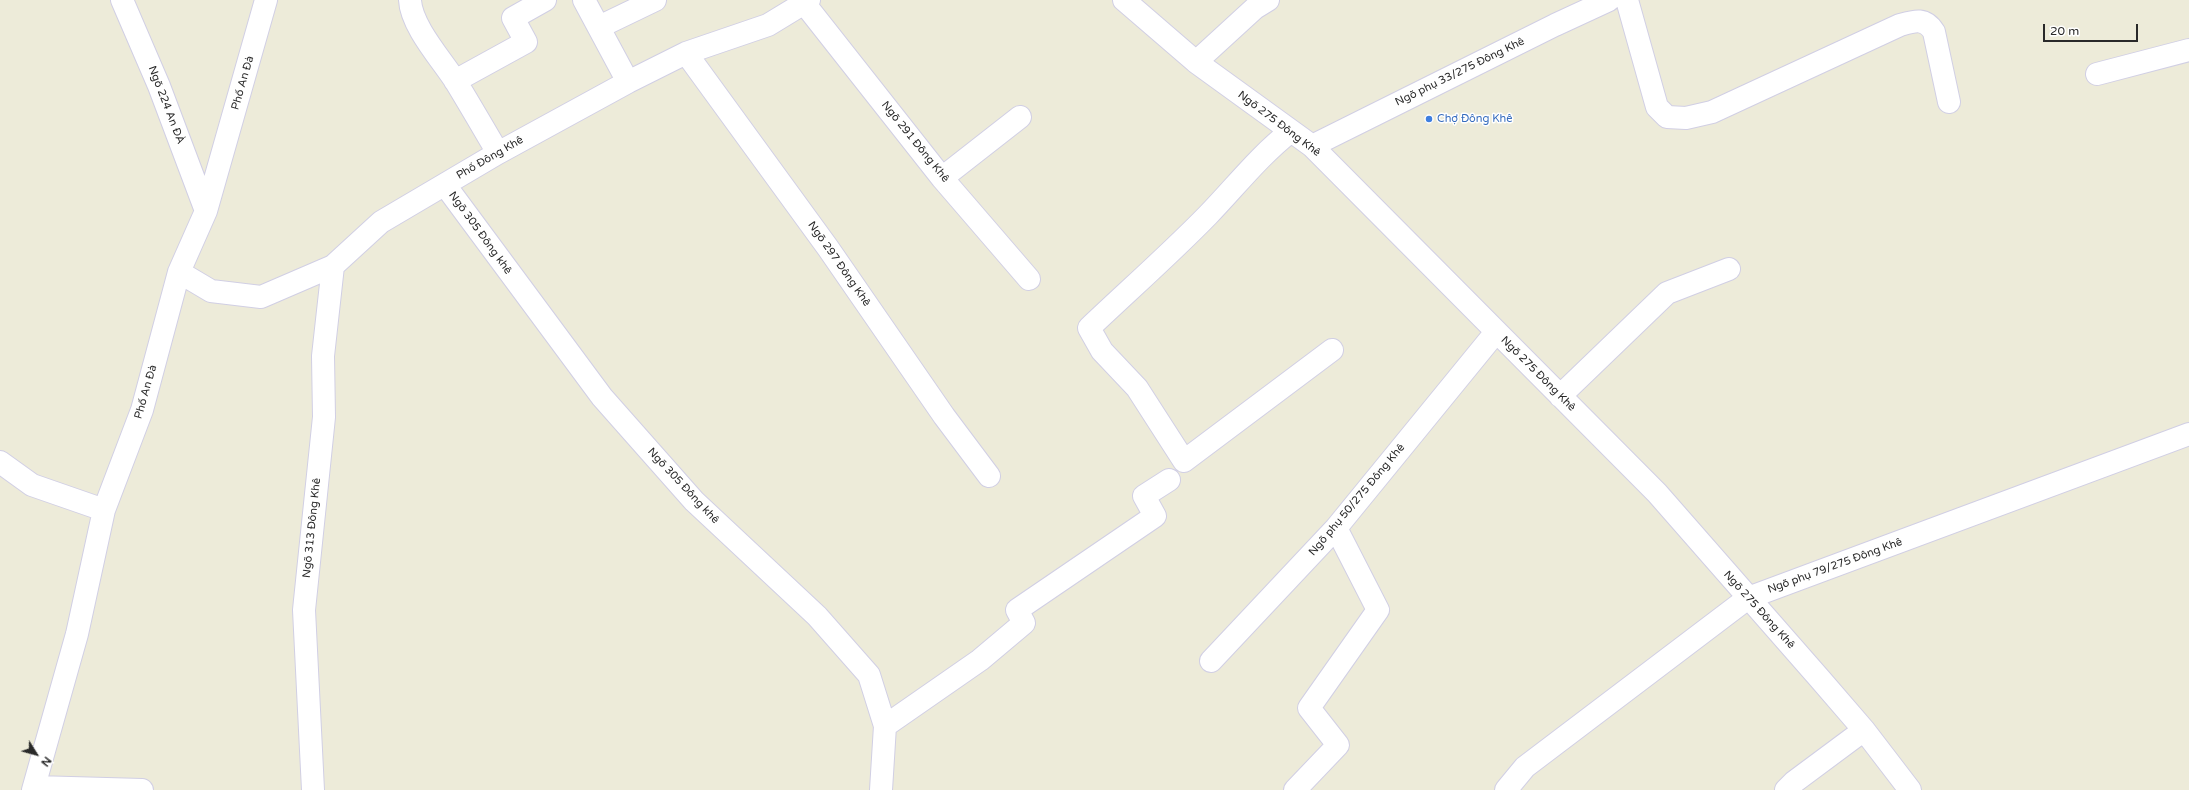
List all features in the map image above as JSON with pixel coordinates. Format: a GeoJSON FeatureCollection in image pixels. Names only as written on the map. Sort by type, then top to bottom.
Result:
{"type":"FeatureCollection","features":[{"type":"Feature","properties":{"kind":"street","name":"Ngõ 224 An ĐÀ"},"geometry":{"type":"LineString","coordinates":[[122,0],[159,86],[206,211]]}},
{"type":"Feature","properties":{"kind":"street","name":"Phố An Đà"},"geometry":{"type":"LineString","coordinates":[[34,788],[77,634],[104,510],[142,410],[179,272],[206,211],[266,0]]}},
{"type":"Feature","properties":{"kind":"street"},"geometry":{"type":"LineString","coordinates":[[410,0],[410,7],[423,33],[455,81],[498,153]]}},
{"type":"Feature","properties":{"kind":"street"},"geometry":{"type":"LineString","coordinates":[[455,81],[526,42],[513,18],[545,0]]}},
{"type":"Feature","properties":{"kind":"street"},"geometry":{"type":"LineString","coordinates":[[584,0],[628,82]]}},
{"type":"Feature","properties":{"kind":"street"},"geometry":{"type":"LineString","coordinates":[[599,28],[655,0]]}},
{"type":"Feature","properties":{"kind":"street","name":"Ngõ 275 Đông Khê"},"geometry":{"type":"LineString","coordinates":[[1124,0],[1196,62],[1312,146],[1657,493],[1864,730],[1910,790]]}},
{"type":"Feature","properties":{"kind":"street"},"geometry":{"type":"LineString","coordinates":[[1196,62],[1255,8],[1268,0]]}},
{"type":"Feature","properties":{"kind":"street","name":"Ngõ phụ 33/275 Đông Khê"},"geometry":{"type":"LineString","coordinates":[[1312,146],[1555,25],[1609,0]]}},
{"type":"Feature","properties":{"kind":"street"},"geometry":{"type":"LineString","coordinates":[[1627,0],[1657,107],[1667,117],[1686,118],[1712,112],[1900,25],[1916,20],[1927,23],[1934,32],[1950,102]]}},
{"type":"Feature","properties":{"kind":"street","name":"Phố Đông Khê"},"geometry":{"type":"LineString","coordinates":[[179,272],[211,291],[261,297],[333,266],[381,222],[498,153],[628,82],[686,53],[768,25],[807,1]]}},
{"type":"Feature","properties":{"kind":"street","name":"Ngõ 291 Đông Khê"},"geometry":{"type":"LineString","coordinates":[[807,1],[942,178],[1029,279]]}},
{"type":"Feature","properties":{"kind":"street"},"geometry":{"type":"LineString","coordinates":[[2098,74],[2189,50]]}},
{"type":"Feature","properties":{"kind":"street","name":"Ngõ 297 Đông Khê"},"geometry":{"type":"LineString","coordinates":[[686,53],[828,248],[944,416],[989,476]]}},
{"type":"Feature","properties":{"kind":"street"},"geometry":{"type":"LineString","coordinates":[[942,178],[1020,117]]}},
{"type":"Feature","properties":{"kind":"street"},"geometry":{"type":"LineString","coordinates":[[1291,131],[1268,149],[1227,195],[1176,248],[1089,328],[1102,351],[1136,388],[1184,461],[1332,350]]}},
{"type":"Feature","properties":{"kind":"street","name":"Ngõ 305 Đông khê"},"geometry":{"type":"LineString","coordinates":[[445,185],[608,403],[694,501],[817,616],[869,675],[885,726],[881,790]]}},
{"type":"Feature","properties":{"kind":"street","name":"Ngõ 313 Đông Khê"},"geometry":{"type":"LineString","coordinates":[[312,790],[304,610],[324,417],[324,356],[333,266]]}},
{"type":"Feature","properties":{"kind":"street"},"geometry":{"type":"LineString","coordinates":[[1560,396],[1667,293],[1729,269]]}},
{"type":"Feature","properties":{"kind":"street","name":"Ngõ phụ 50/275 Đông Khê"},"geometry":{"type":"LineString","coordinates":[[1211,661],[1336,528],[1496,332]]}},
{"type":"Feature","properties":{"kind":"street","name":"Ngõ phụ 79/275 Đông Khê"},"geometry":{"type":"LineString","coordinates":[[1506,790],[1525,767],[1748,598],[2189,434]]}},
{"type":"Feature","properties":{"kind":"street"},"geometry":{"type":"LineString","coordinates":[[0,462],[32,485],[104,510]]}},
{"type":"Feature","properties":{"kind":"street"},"geometry":{"type":"LineString","coordinates":[[885,726],[980,660],[1024,624],[1016,610],[1155,516],[1144,496],[1169,480]]}},
{"type":"Feature","properties":{"kind":"street"},"geometry":{"type":"LineString","coordinates":[[1295,790],[1338,745],[1309,708],[1378,610],[1336,528]]}},
{"type":"Feature","properties":{"kind":"street"},"geometry":{"type":"LineString","coordinates":[[1786,790],[1794,782],[1864,730]]}},
{"type":"Feature","properties":{"kind":"street"},"geometry":{"type":"LineString","coordinates":[[34,788],[142,790]]}},
{"type":"Feature","properties":{"kind":"place","name":"Chợ Đông Khê"},"geometry":{"type":"Point","coordinates":[1429,119]}}]}
